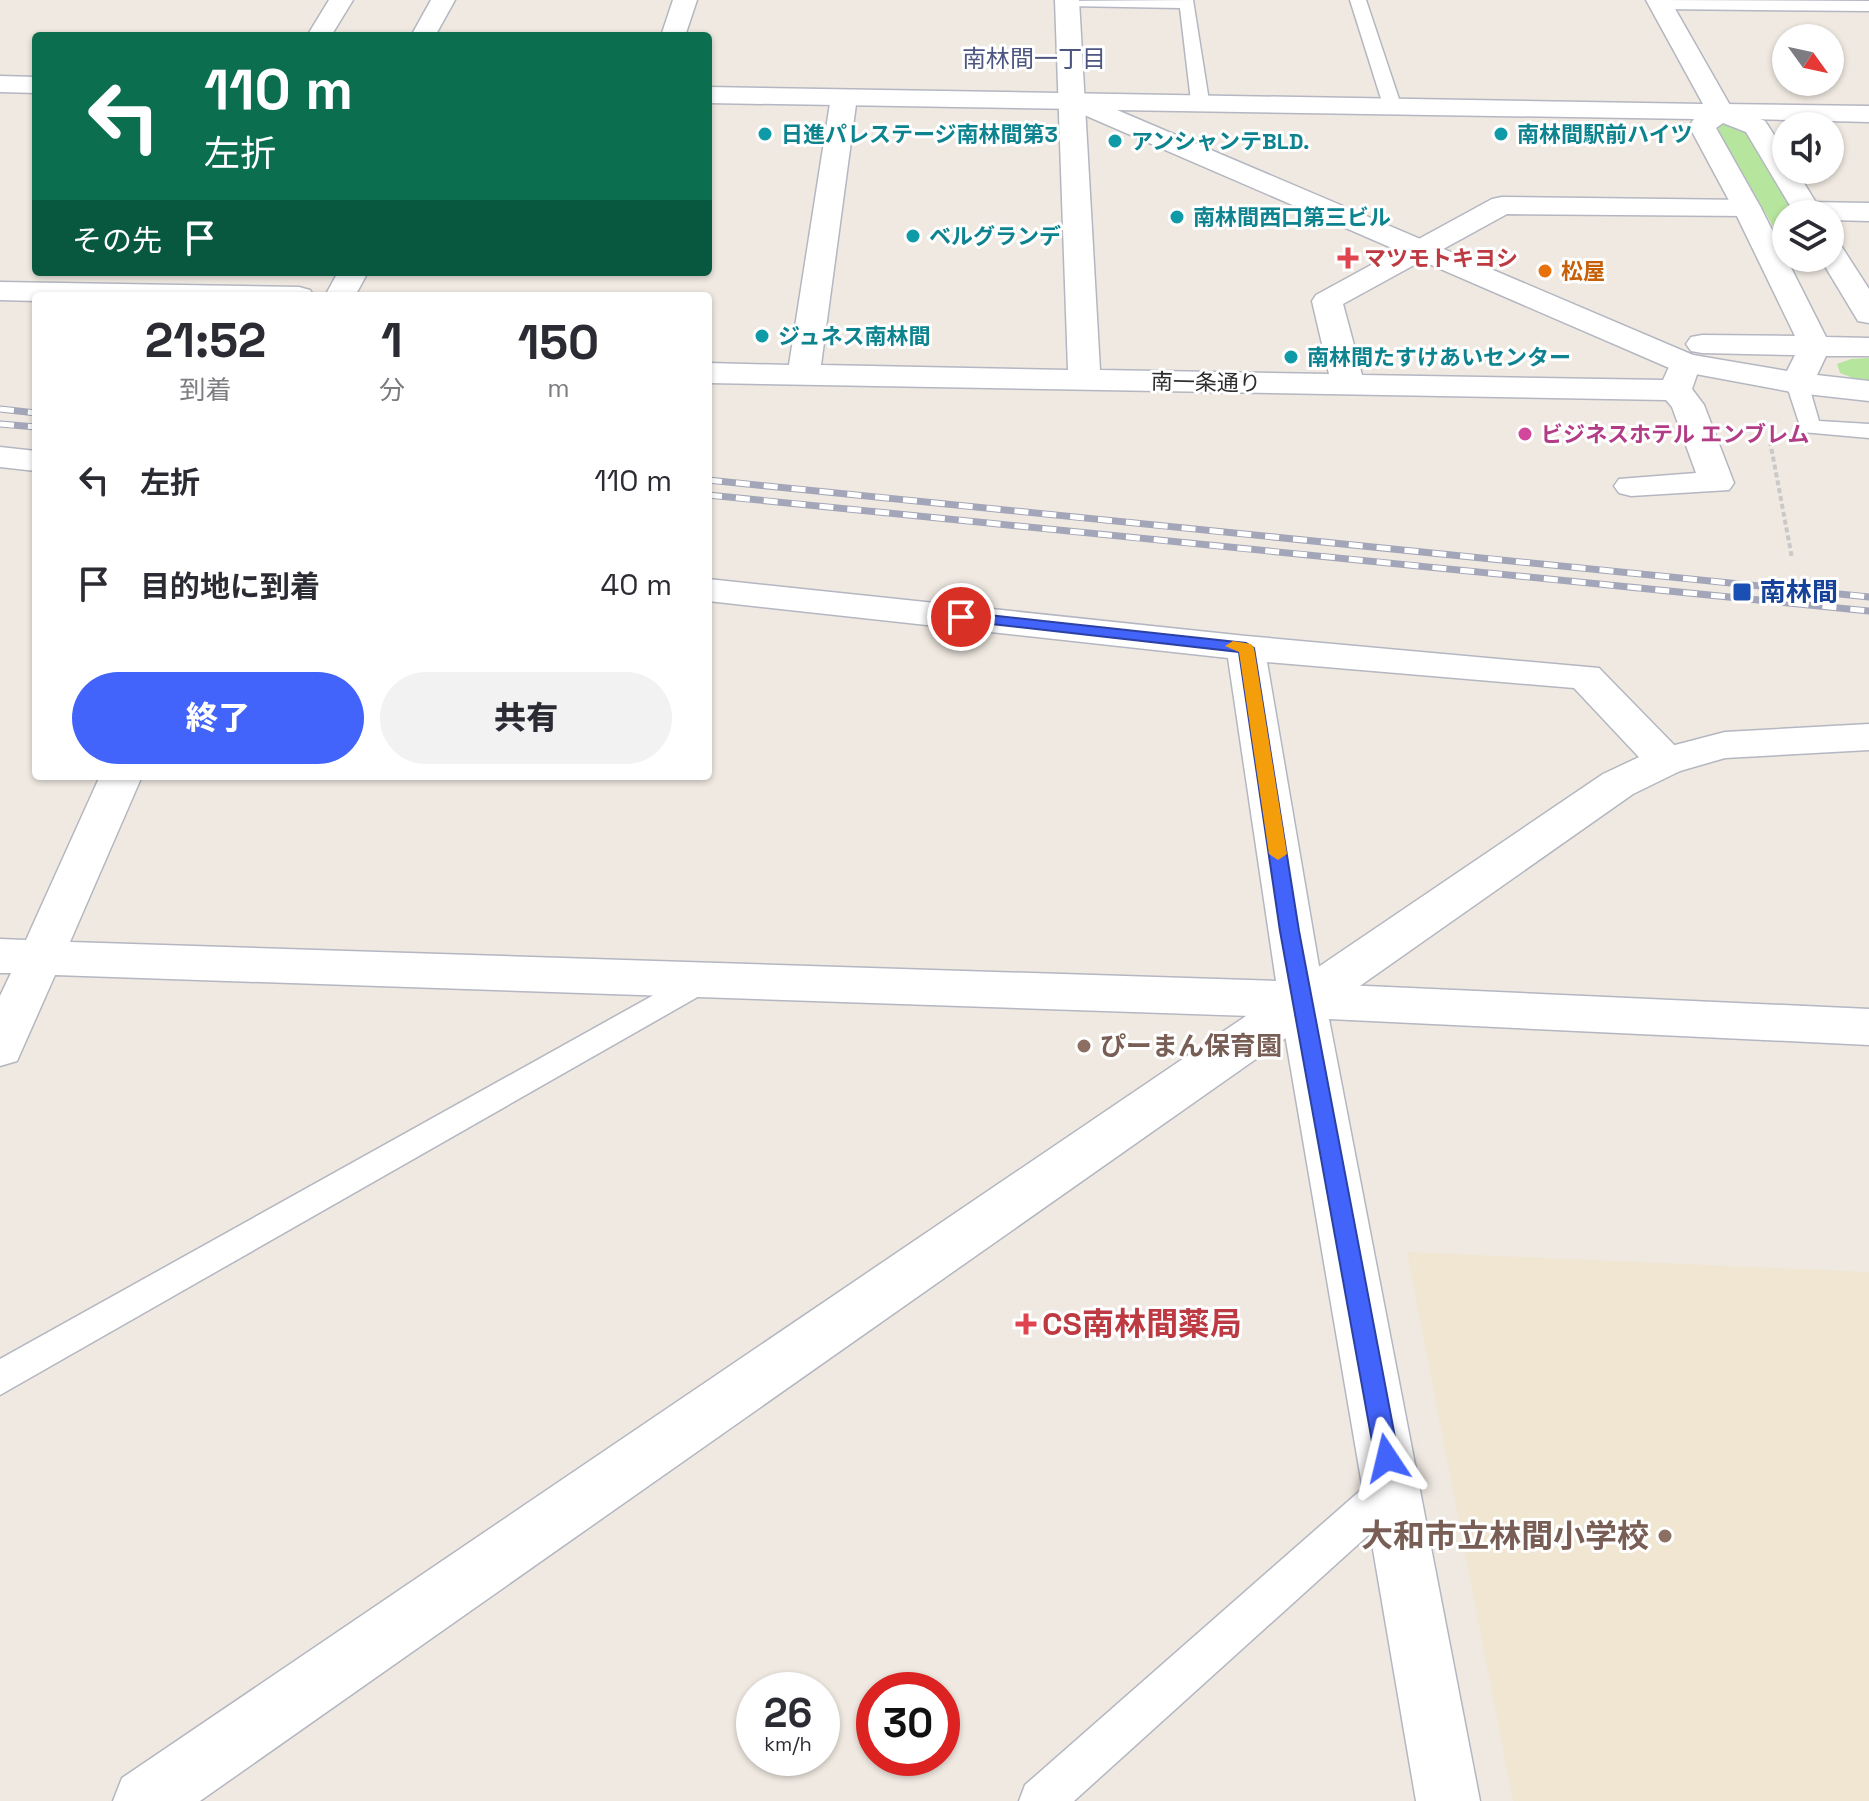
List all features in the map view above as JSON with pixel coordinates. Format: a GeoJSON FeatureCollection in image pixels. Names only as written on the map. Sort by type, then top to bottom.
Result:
{"type":"FeatureCollection","features":[{"type":"Feature","properties":{"kind":"street"},"geometry":{"type":"LineString","coordinates":[[321,32],[341,0]]}},
{"type":"Feature","properties":{"kind":"street"},"geometry":{"type":"LineString","coordinates":[[425,32],[443,0]]}},
{"type":"Feature","properties":{"kind":"street"},"geometry":{"type":"LineString","coordinates":[[674,32],[685,0]]}},
{"type":"Feature","properties":{"kind":"street"},"geometry":{"type":"LineString","coordinates":[[1067,1],[1085,381]]}},
{"type":"Feature","properties":{"kind":"street"},"geometry":{"type":"LineString","coordinates":[[1659,2],[1721,112],[1756,127],[1801,200]]}},
{"type":"Feature","properties":{"kind":"street"},"geometry":{"type":"LineString","coordinates":[[0,84],[32,85]]}},
{"type":"Feature","properties":{"kind":"street"},"geometry":{"type":"LineString","coordinates":[[712,95],[1869,114]]}},
{"type":"Feature","properties":{"kind":"street"},"geometry":{"type":"LineString","coordinates":[[804,374],[844,97]]}},
{"type":"Feature","properties":{"kind":"street"},"geometry":{"type":"LineString","coordinates":[[1074,101],[1635,343],[1680,377],[1797,383],[1869,391]]}},
{"type":"Feature","properties":{"kind":"street"},"geometry":{"type":"LineString","coordinates":[[1721,112],[1702,126],[1747,208],[1815,346]]}},
{"type":"Feature","properties":{"kind":"street"},"geometry":{"type":"LineString","coordinates":[[1348,384],[1327,301],[1502,205],[1747,208]]}},
{"type":"Feature","properties":{"kind":"street"},"geometry":{"type":"LineString","coordinates":[[1844,212],[1869,212]]}},
{"type":"Feature","properties":{"kind":"street"},"geometry":{"type":"LineString","coordinates":[[1843,272],[1869,314]]}},
{"type":"Feature","properties":{"kind":"street"},"geometry":{"type":"LineString","coordinates":[[0,291],[60,292]]}},
{"type":"Feature","properties":{"kind":"street"},"geometry":{"type":"LineString","coordinates":[[1635,343],[1869,347]]}},
{"type":"Feature","properties":{"kind":"street"},"geometry":{"type":"LineString","coordinates":[[1797,383],[1815,346]]}},
{"type":"Feature","properties":{"kind":"street","name":"南一条通り"},"geometry":{"type":"LineString","coordinates":[[712,373],[1348,384],[1680,377]]}},
{"type":"Feature","properties":{"kind":"street"},"geometry":{"type":"LineString","coordinates":[[1631,486],[1717,483],[1680,377]]}},
{"type":"Feature","properties":{"kind":"street"},"geometry":{"type":"LineString","coordinates":[[0,457],[32,461]]}},
{"type":"Feature","properties":{"kind":"street"},"geometry":{"type":"LineString","coordinates":[[712,590],[1246,648],[1585,677],[1666,761]]}},
{"type":"Feature","properties":{"kind":"street"},"geometry":{"type":"LineString","coordinates":[[1246,648],[1290,931],[1448,1801]]}},
{"type":"Feature","properties":{"kind":"street"},"geometry":{"type":"LineString","coordinates":[[145,1801],[1618,784],[1666,761],[1725,745],[1869,737]]}},
{"type":"Feature","properties":{"kind":"street"},"geometry":{"type":"LineString","coordinates":[[0,1048],[20,957],[119,780]]}},
{"type":"Feature","properties":{"kind":"street"},"geometry":{"type":"LineString","coordinates":[[20,957],[1304,1001],[1869,1027]]}},
{"type":"Feature","properties":{"kind":"lane"},"geometry":{"type":"LineString","coordinates":[[1358,0],[1392,105]]}},
{"type":"Feature","properties":{"kind":"lane"},"geometry":{"type":"LineString","coordinates":[[1067,1],[1187,3],[1200,101]]}},
{"type":"Feature","properties":{"kind":"lane"},"geometry":{"type":"LineString","coordinates":[[1659,2],[1869,6]]}},
{"type":"Feature","properties":{"kind":"lane"},"geometry":{"type":"LineString","coordinates":[[1797,383],[1810,427],[1869,431]]}},
{"type":"Feature","properties":{"kind":"lane"},"geometry":{"type":"LineString","coordinates":[[0,1378],[704,979]]}},
{"type":"Feature","properties":{"kind":"lane"},"geometry":{"type":"LineString","coordinates":[[1041,1801],[1392,1488]]}},
{"type":"Feature","properties":{"kind":"path"},"geometry":{"type":"LineString","coordinates":[[1770,438],[1792,558]]}},
{"type":"Feature","properties":{"kind":"shaded area","name":"大和市立林間小学校"},"geometry":{"type":"Polygon","coordinates":[[[1407,1252],[1869,1272],[1869,1801],[1513,1801],[1407,1252]]]}},
{"type":"Feature","properties":{"kind":"green space"},"geometry":{"type":"Polygon","coordinates":[[[1720,125],[1743,127],[1772,176],[1772,184],[1777,184],[1787,200],[1772,200],[1772,224],[1718,130],[1720,125]]]}},
{"type":"Feature","properties":{"kind":"green space"},"geometry":{"type":"Polygon","coordinates":[[[1869,358],[1869,384],[1840,373],[1837,364],[1869,358]]]}},
{"type":"Feature","properties":{"kind":"railway"},"geometry":{"type":"LineString","coordinates":[[0,409],[32,413]]}},
{"type":"Feature","properties":{"kind":"railway"},"geometry":{"type":"LineString","coordinates":[[0,424],[32,427]]}},
{"type":"Feature","properties":{"kind":"railway"},"geometry":{"type":"LineString","coordinates":[[712,480],[1869,597]]}},
{"type":"Feature","properties":{"kind":"railway"},"geometry":{"type":"LineString","coordinates":[[712,495],[1869,611]]}},
{"type":"Feature","properties":{"kind":"slow traffic"},"geometry":{"type":"LineString","coordinates":[[1233,646],[1246,648],[1278,854]]}},
{"type":"Feature","properties":{"kind":"place","name":"日進パレステージ南林間第3"},"geometry":{"type":"Point","coordinates":[765,134]}},
{"type":"Feature","properties":{"kind":"place","name":"南林間駅前ハイツ"},"geometry":{"type":"Point","coordinates":[1501,134]}},
{"type":"Feature","properties":{"kind":"place","name":"アンシャンテBLD."},"geometry":{"type":"Point","coordinates":[1115,141]}},
{"type":"Feature","properties":{"kind":"place","name":"南林間西口第三ビル"},"geometry":{"type":"Point","coordinates":[1177,217]}},
{"type":"Feature","properties":{"kind":"place","name":"ベルグランデ"},"geometry":{"type":"Point","coordinates":[913,236]}},
{"type":"Feature","properties":{"kind":"place","name":"マツモトキヨシ"},"geometry":{"type":"Point","coordinates":[1348,258]}},
{"type":"Feature","properties":{"kind":"place","name":"松屋"},"geometry":{"type":"Point","coordinates":[1545,271]}},
{"type":"Feature","properties":{"kind":"place","name":"ジュネス南林間"},"geometry":{"type":"Point","coordinates":[762,336]}},
{"type":"Feature","properties":{"kind":"place","name":"南林間たすけあいセンター"},"geometry":{"type":"Point","coordinates":[1291,357]}},
{"type":"Feature","properties":{"kind":"place","name":"ビジネスホテル エンブレム"},"geometry":{"type":"Point","coordinates":[1525,434]}},
{"type":"Feature","properties":{"kind":"place","name":"南林間"},"geometry":{"type":"Point","coordinates":[1742,592]}},
{"type":"Feature","properties":{"kind":"place","name":"ぴーまん保育園"},"geometry":{"type":"Point","coordinates":[1084,1046]}},
{"type":"Feature","properties":{"kind":"place","name":"CS南林間薬局"},"geometry":{"type":"Point","coordinates":[1026,1324]}},
{"type":"Feature","properties":{"kind":"place","name":"大和市立林間小学校"},"geometry":{"type":"Point","coordinates":[1665,1536]}},
{"type":"Feature","properties":{"kind":"district","name":"南林間一丁目"},"geometry":{"type":"Point","coordinates":[1034,59]}},
{"type":"Feature","properties":{"kind":"route"},"geometry":{"type":"LineString","coordinates":[[961,617],[1246,648],[1290,931],[1387,1458]]}}]}
